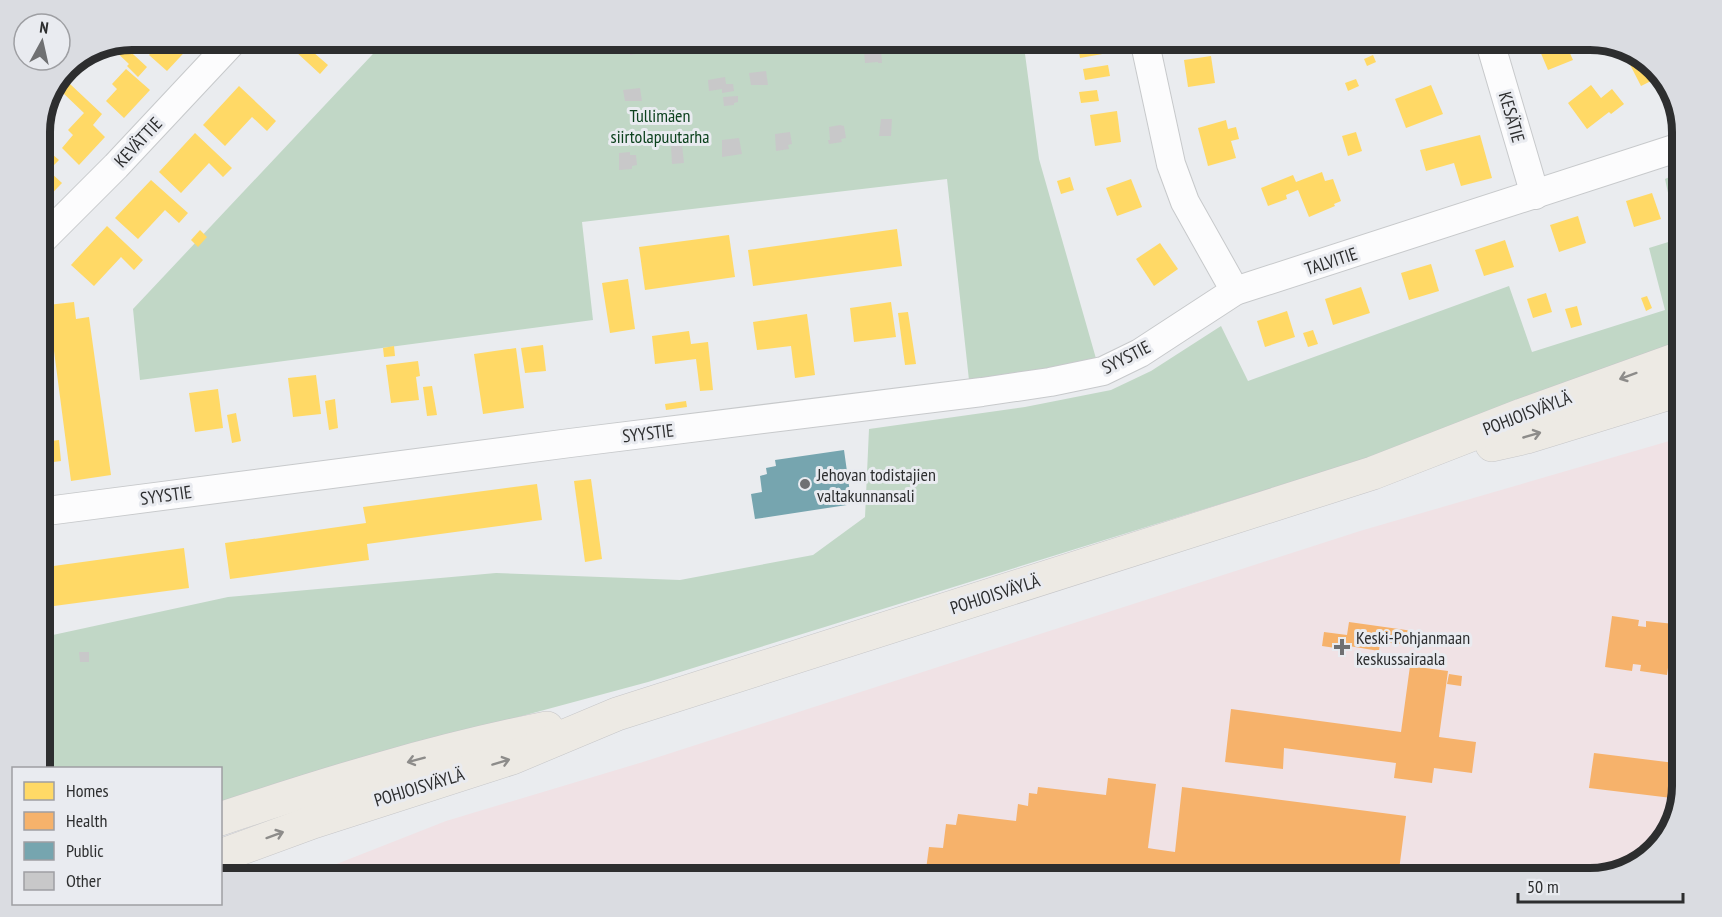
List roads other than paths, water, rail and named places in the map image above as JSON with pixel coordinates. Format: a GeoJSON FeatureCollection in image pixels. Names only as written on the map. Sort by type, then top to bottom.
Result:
{"type":"FeatureCollection","features":[{"type":"Feature","properties":{"kind":"main road","name":"POHJOISVÄYLÄ"},"geometry":{"type":"LineString","coordinates":[[222,855],[358,807],[512,758],[617,714],[1373,473],[1522,415],[1672,361]]}},
{"type":"Feature","properties":{"kind":"main road","name":"POHJOISVÄYLÄ"},"geometry":{"type":"LineString","coordinates":[[1373,473],[1527,437],[1672,392]]}},
{"type":"Feature","properties":{"kind":"main road","name":"POHJOISVÄYLÄ"},"geometry":{"type":"LineString","coordinates":[[222,818],[315,787],[479,743],[617,714]]}},
{"type":"Feature","properties":{"kind":"street","name":"KEVÄTTIE"},"geometry":{"type":"LineString","coordinates":[[50,232],[116,166],[226,49]]}},
{"type":"Feature","properties":{"kind":"street"},"geometry":{"type":"LineString","coordinates":[[1146,49],[1172,164],[1185,202],[1235,291]]}},
{"type":"Feature","properties":{"kind":"street","name":"KESÄTIE"},"geometry":{"type":"LineString","coordinates":[[1492,49],[1535,195]]}},
{"type":"Feature","properties":{"kind":"street","name":"TALVITIE"},"geometry":{"type":"LineString","coordinates":[[1235,291],[1672,150]]}},
{"type":"Feature","properties":{"kind":"street","name":"SYYSTIE"},"geometry":{"type":"LineString","coordinates":[[50,511],[1050,382],[1103,371],[1140,353],[1235,291]]}},
{"type":"Feature","properties":{"kind":"place","name":"Jehovan todistajien valtakunnansali"},"geometry":{"type":"Point","coordinates":[805,484]}},
{"type":"Feature","properties":{"kind":"place","name":"Keski-Pohjanmaan keskussairaala"},"geometry":{"type":"Point","coordinates":[1342,647]}},
{"type":"Feature","properties":{"kind":"park label","name":"Tullimäen siirtolapuutarha"},"geometry":{"type":"Point","coordinates":[660,125]}}]}
